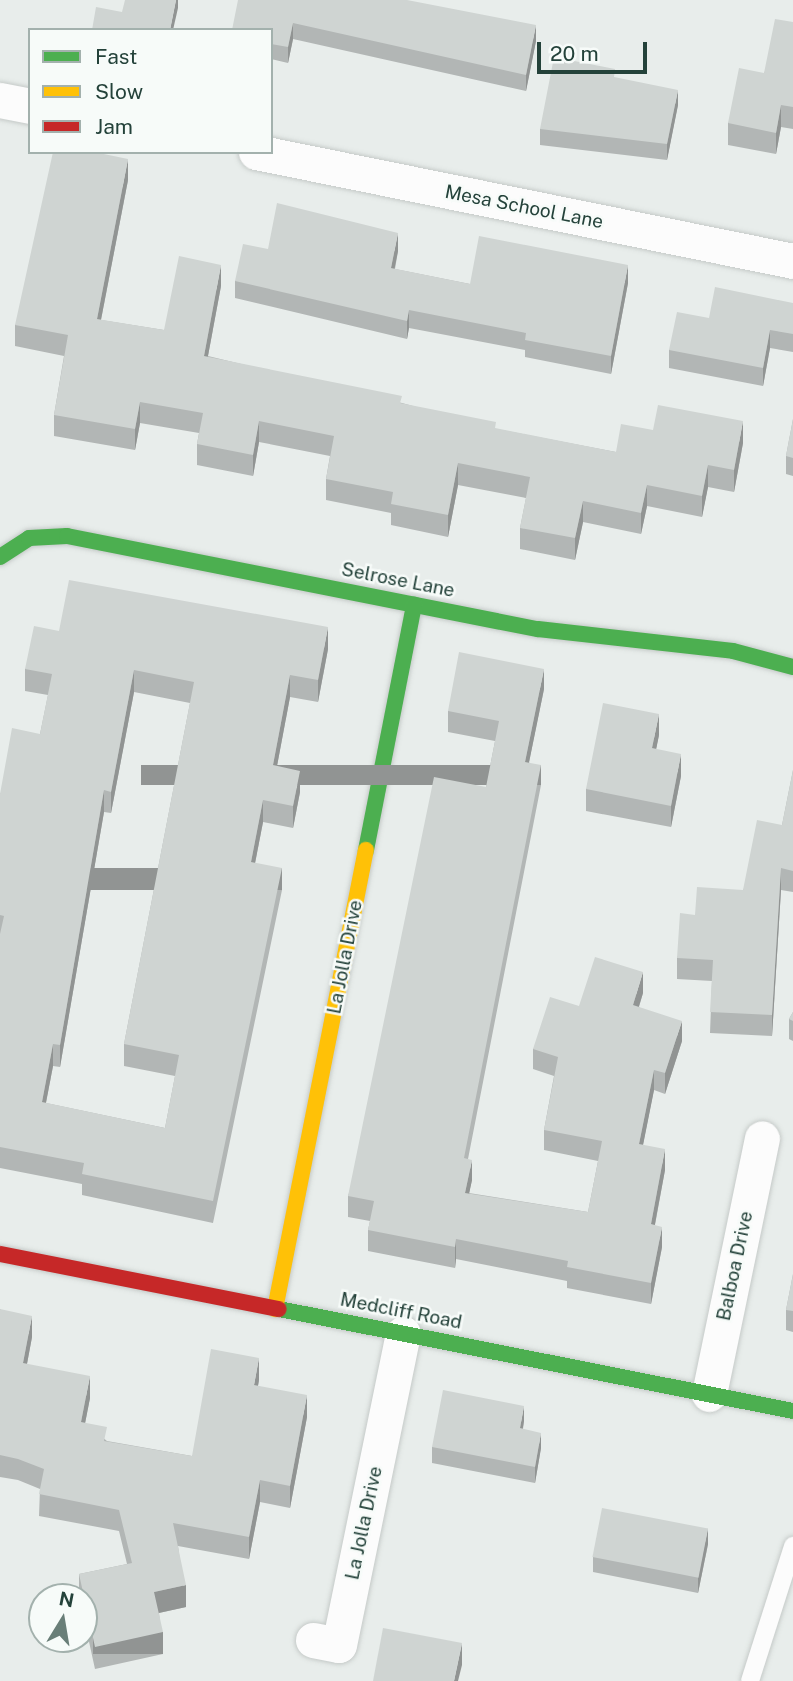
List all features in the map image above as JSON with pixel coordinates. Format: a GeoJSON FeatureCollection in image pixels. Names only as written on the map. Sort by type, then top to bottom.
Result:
{"type":"FeatureCollection","features":[{"type":"Feature","properties":{"kind":"street"},"geometry":{"type":"LineString","coordinates":[[0,100],[28,106]]}},
{"type":"Feature","properties":{"kind":"street","name":"Mesa School Lane"},"geometry":{"type":"LineString","coordinates":[[266,154],[793,261]]}},
{"type":"Feature","properties":{"kind":"street","name":"Selrose Lane"},"geometry":{"type":"LineString","coordinates":[[0,557],[29,538],[67,536],[414,605],[648,646],[733,651],[793,667]]}},
{"type":"Feature","properties":{"kind":"street","name":"La Jolla Drive"},"geometry":{"type":"LineString","coordinates":[[275,1309],[414,605]]}},
{"type":"Feature","properties":{"kind":"street","name":"Balboa Drive"},"geometry":{"type":"LineString","coordinates":[[709,1394],[762,1138]]}},
{"type":"Feature","properties":{"kind":"street","name":"Medcliff Road"},"geometry":{"type":"LineString","coordinates":[[0,1254],[793,1411]]}},
{"type":"Feature","properties":{"kind":"street","name":"La Jolla Drive"},"geometry":{"type":"LineString","coordinates":[[313,1640],[339,1645],[403,1333]]}},
{"type":"Feature","properties":{"kind":"lane"},"geometry":{"type":"LineString","coordinates":[[750,1681],[793,1546]]}},
{"type":"Feature","properties":{"kind":"building"},"geometry":{"type":"Polygon","coordinates":[[[125,0],[176,0],[170,28],[92,28],[96,7],[122,12],[125,0]]]}},
{"type":"Feature","properties":{"kind":"building"},"geometry":{"type":"Polygon","coordinates":[[[238,0],[407,0],[536,25],[526,75],[293,23],[288,47],[273,44],[273,28],[232,28],[238,0]]]}},
{"type":"Feature","properties":{"kind":"building"},"geometry":{"type":"Polygon","coordinates":[[[775,19],[793,22],[793,107],[781,105],[776,133],[728,123],[739,68],[764,73],[775,19]]]}},
{"type":"Feature","properties":{"kind":"building"},"geometry":{"type":"Polygon","coordinates":[[[554,57],[615,69],[614,77],[678,90],[667,144],[540,129],[554,57]]]}},
{"type":"Feature","properties":{"kind":"building"},"geometry":{"type":"Polygon","coordinates":[[[53,154],[104,154],[128,159],[97,319],[164,330],[179,256],[221,265],[204,356],[402,396],[400,403],[496,422],[495,428],[616,452],[621,424],[653,430],[658,405],[743,421],[734,470],[708,465],[702,496],[647,485],[641,513],[583,501],[575,538],[520,528],[530,477],[458,463],[448,515],[391,504],[393,492],[326,479],[334,436],[259,421],[253,455],[197,444],[203,413],[140,402],[135,429],[54,415],[68,335],[15,325],[53,154]]]}},
{"type":"Feature","properties":{"kind":"building"},"geometry":{"type":"Polygon","coordinates":[[[277,203],[398,233],[391,268],[470,284],[479,236],[628,265],[611,356],[525,340],[526,333],[409,310],[407,321],[235,281],[243,244],[268,249],[277,203]]]}},
{"type":"Feature","properties":{"kind":"building"},"geometry":{"type":"Polygon","coordinates":[[[715,287],[793,303],[793,334],[770,330],[763,368],[669,350],[677,312],[709,318],[715,287]]]}},
{"type":"Feature","properties":{"kind":"building"},"geometry":{"type":"Polygon","coordinates":[[[793,419],[793,458],[786,456],[793,419]]]}},
{"type":"Feature","properties":{"kind":"building"},"geometry":{"type":"Polygon","coordinates":[[[69,580],[328,627],[318,680],[290,675],[273,765],[300,771],[293,806],[263,800],[251,862],[282,868],[213,1201],[82,1174],[84,1163],[0,1147],[0,934],[4,916],[0,915],[0,794],[12,728],[40,734],[52,674],[25,669],[34,626],[59,631],[69,580]],[[134,670],[111,792],[104,790],[60,1045],[53,1044],[42,1102],[165,1128],[179,1055],[124,1044],[194,682],[134,670]]]}},
{"type":"Feature","properties":{"kind":"building"},"geometry":{"type":"Polygon","coordinates":[[[459,652],[544,669],[525,762],[541,765],[464,1158],[472,1160],[465,1193],[588,1212],[602,1141],[544,1130],[558,1057],[533,1049],[550,997],[579,1006],[595,957],[643,972],[633,1005],[682,1021],[665,1073],[654,1070],[639,1144],[665,1149],[651,1224],[662,1227],[651,1283],[567,1267],[568,1261],[456,1239],[455,1247],[368,1230],[374,1201],[348,1196],[434,777],[486,787],[499,721],[448,711],[459,652]]]}},
{"type":"Feature","properties":{"kind":"building"},"geometry":{"type":"Polygon","coordinates":[[[603,703],[659,714],[652,748],[681,754],[671,806],[586,789],[603,703]]]}},
{"type":"Feature","properties":{"kind":"building"},"geometry":{"type":"Polygon","coordinates":[[[793,770],[793,871],[781,868],[772,1015],[710,1012],[713,960],[677,958],[680,913],[695,915],[697,887],[743,890],[757,820],[782,825],[793,770]]]}},
{"type":"Feature","properties":{"kind":"building"},"geometry":{"type":"Polygon","coordinates":[[[793,1274],[793,1311],[786,1310],[793,1274]]]}},
{"type":"Feature","properties":{"kind":"building"},"geometry":{"type":"Polygon","coordinates":[[[0,1309],[32,1316],[23,1363],[90,1376],[81,1422],[107,1427],[104,1441],[192,1456],[211,1349],[259,1358],[254,1385],[307,1395],[290,1486],[260,1480],[249,1537],[173,1523],[186,1585],[154,1592],[163,1632],[98,1646],[98,1583],[81,1583],[79,1574],[132,1563],[119,1510],[39,1494],[44,1469],[0,1455],[0,1309]]]}},
{"type":"Feature","properties":{"kind":"building"},"geometry":{"type":"Polygon","coordinates":[[[443,1390],[524,1406],[520,1428],[541,1433],[535,1467],[432,1447],[443,1390]]]}},
{"type":"Feature","properties":{"kind":"building"},"geometry":{"type":"Polygon","coordinates":[[[602,1508],[708,1529],[698,1578],[592,1557],[602,1508]]]}},
{"type":"Feature","properties":{"kind":"building"},"geometry":{"type":"Polygon","coordinates":[[[383,1628],[462,1643],[454,1681],[373,1681],[383,1628]]]}},
{"type":"Feature","properties":{"kind":"traffic: fast"},"geometry":{"type":"LineString","coordinates":[[0,557],[29,538],[67,536],[538,629],[733,651],[793,667]]}},
{"type":"Feature","properties":{"kind":"traffic: fast"},"geometry":{"type":"LineString","coordinates":[[366,850],[414,605]]}},
{"type":"Feature","properties":{"kind":"traffic: fast"},"geometry":{"type":"LineString","coordinates":[[279,1309],[793,1411]]}},
{"type":"Feature","properties":{"kind":"traffic: slow"},"geometry":{"type":"LineString","coordinates":[[275,1309],[366,850]]}},
{"type":"Feature","properties":{"kind":"traffic: jam"},"geometry":{"type":"LineString","coordinates":[[0,1254],[279,1309]]}}]}
